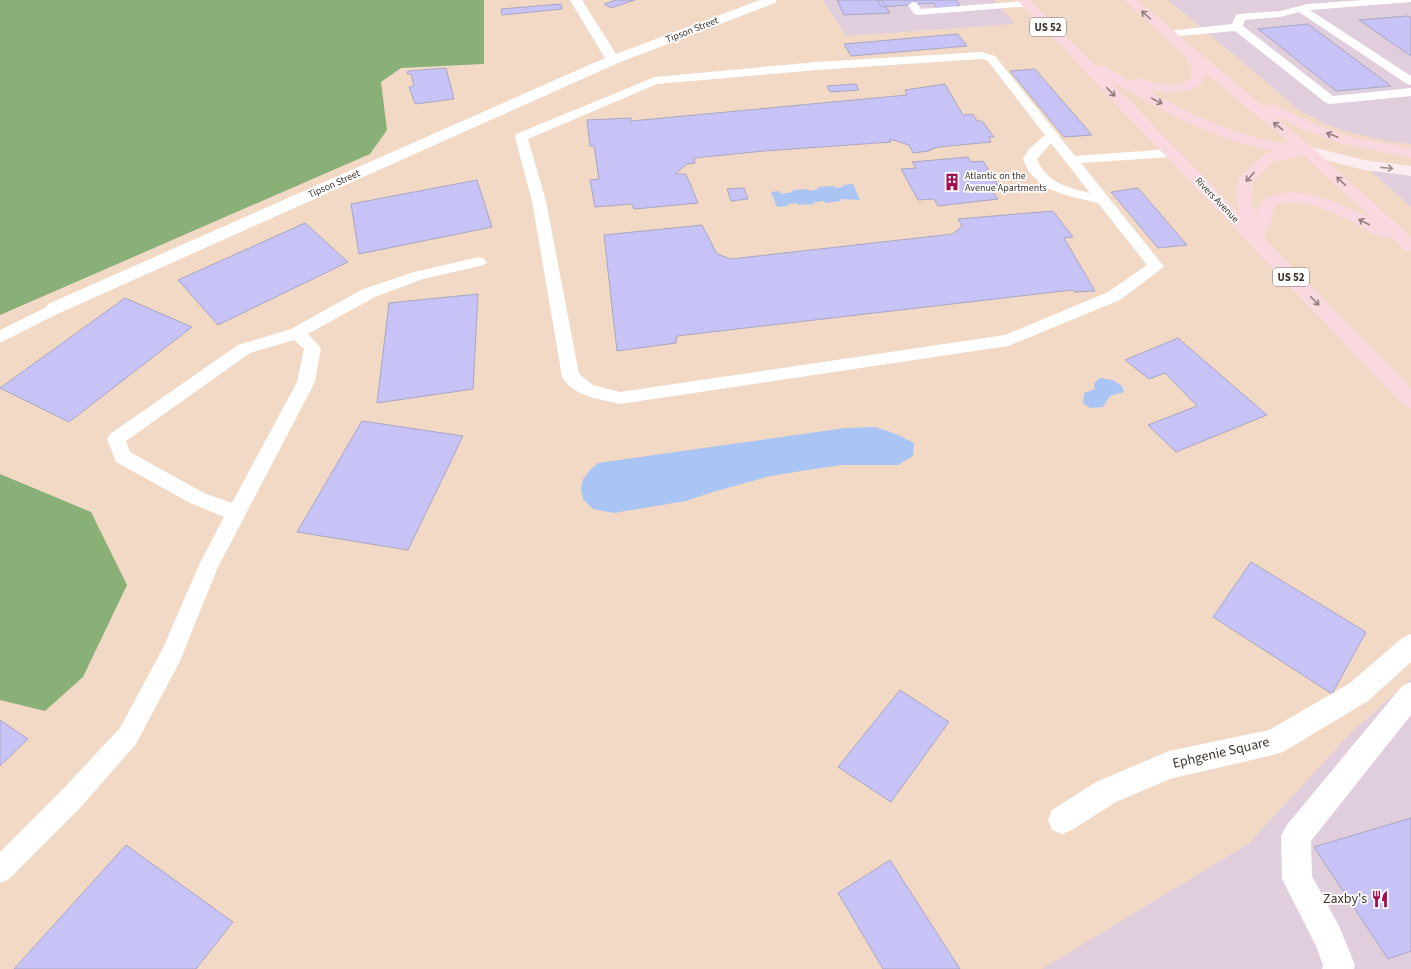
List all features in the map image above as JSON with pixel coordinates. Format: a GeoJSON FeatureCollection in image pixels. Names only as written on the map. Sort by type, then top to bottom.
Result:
{"type":"FeatureCollection","features":[{"type":"Feature","properties":{"kind":"main road"},"geometry":{"type":"LineString","coordinates":[[1130,0],[1191,54],[1308,150],[1411,246]]}},
{"type":"Feature","properties":{"kind":"main road","name":"Rivers Avenue"},"geometry":{"type":"LineString","coordinates":[[1025,2],[1411,401]]}},
{"type":"Feature","properties":{"kind":"main road"},"geometry":{"type":"LineString","coordinates":[[1074,54],[1141,83],[1170,90],[1187,88],[1196,82],[1199,71],[1191,54]]}},
{"type":"Feature","properties":{"kind":"main road"},"geometry":{"type":"LineString","coordinates":[[1074,54],[1180,113],[1229,134],[1265,145],[1308,150]]}},
{"type":"Feature","properties":{"kind":"main road"},"geometry":{"type":"LineString","coordinates":[[1225,82],[1290,119],[1311,128],[1348,141],[1411,153]]}},
{"type":"Feature","properties":{"kind":"main road"},"geometry":{"type":"LineString","coordinates":[[1255,239],[1244,201],[1245,180],[1269,157],[1308,150]]}},
{"type":"Feature","properties":{"kind":"main road"},"geometry":{"type":"LineString","coordinates":[[1255,239],[1269,202],[1285,198],[1315,200],[1349,214],[1411,246]]}},
{"type":"Feature","properties":{"kind":"street"},"geometry":{"type":"LineString","coordinates":[[576,0],[613,60]]}},
{"type":"Feature","properties":{"kind":"street","name":"Tipson Street"},"geometry":{"type":"LineString","coordinates":[[55,308],[613,60],[771,0]]}},
{"type":"Feature","properties":{"kind":"street"},"geometry":{"type":"LineString","coordinates":[[1308,150],[1353,151],[1411,158]]}},
{"type":"Feature","properties":{"kind":"street"},"geometry":{"type":"LineString","coordinates":[[1308,150],[1364,165],[1411,171]]}},
{"type":"Feature","properties":{"kind":"street","name":"Ephgenie Square"},"geometry":{"type":"LineString","coordinates":[[1062,820],[1106,792],[1169,764],[1273,742],[1359,692],[1411,646]]}},
{"type":"Feature","properties":{"kind":"street"},"geometry":{"type":"LineString","coordinates":[[1338,969],[1339,966],[1328,937],[1297,879],[1296,836],[1411,695]]}},
{"type":"Feature","properties":{"kind":"lane"},"geometry":{"type":"LineString","coordinates":[[1236,27],[1240,17],[1280,14],[1301,9],[1408,0]]}},
{"type":"Feature","properties":{"kind":"lane"},"geometry":{"type":"LineString","coordinates":[[913,5],[918,12],[978,4],[1025,2]]}},
{"type":"Feature","properties":{"kind":"lane"},"geometry":{"type":"LineString","coordinates":[[1301,9],[1411,81]]}},
{"type":"Feature","properties":{"kind":"lane"},"geometry":{"type":"LineString","coordinates":[[1168,34],[1236,27],[1330,100],[1411,92]]}},
{"type":"Feature","properties":{"kind":"lane"},"geometry":{"type":"LineString","coordinates":[[982,55],[991,58],[1071,160],[1156,266],[1114,296],[1008,340],[620,398],[588,390],[572,377],[539,201],[522,137],[655,81],[817,66],[982,55]]}},
{"type":"Feature","properties":{"kind":"lane"},"geometry":{"type":"LineString","coordinates":[[1052,136],[1034,152],[1030,159],[1032,169],[1042,179],[1055,188],[1104,200]]}},
{"type":"Feature","properties":{"kind":"lane"},"geometry":{"type":"LineString","coordinates":[[1071,160],[1170,153]]}},
{"type":"Feature","properties":{"kind":"lane"},"geometry":{"type":"LineString","coordinates":[[236,513],[197,498],[123,457],[116,439],[244,349],[297,333],[369,292],[419,275],[479,262]]}},
{"type":"Feature","properties":{"kind":"lane"},"geometry":{"type":"LineString","coordinates":[[0,337],[55,308]]}},
{"type":"Feature","properties":{"kind":"lane"},"geometry":{"type":"LineString","coordinates":[[0,870],[72,799],[128,736],[172,654],[209,565],[306,382],[313,348],[297,333]]}},
{"type":"Feature","properties":{"kind":"shaded area"},"geometry":{"type":"Polygon","coordinates":[[[823,0],[994,0],[1015,24],[846,36],[823,0]]]}},
{"type":"Feature","properties":{"kind":"shaded area"},"geometry":{"type":"Polygon","coordinates":[[[1168,0],[1411,0],[1411,144],[1387,141],[1344,131],[1327,125],[1297,109],[1168,0]]]}},
{"type":"Feature","properties":{"kind":"shaded area"},"geometry":{"type":"Polygon","coordinates":[[[1364,165],[1411,171],[1411,207],[1364,165]]]}},
{"type":"Feature","properties":{"kind":"shaded area"},"geometry":{"type":"Polygon","coordinates":[[[1411,679],[1411,969],[1042,969],[1248,844],[1351,733],[1411,679]]]}},
{"type":"Feature","properties":{"kind":"green space"},"geometry":{"type":"Polygon","coordinates":[[[0,0],[484,0],[484,64],[401,68],[381,82],[387,130],[370,154],[0,315],[0,0]]]}},
{"type":"Feature","properties":{"kind":"green space"},"geometry":{"type":"Polygon","coordinates":[[[0,474],[91,512],[127,585],[83,677],[45,711],[0,700],[0,474]]]}},
{"type":"Feature","properties":{"kind":"water"},"geometry":{"type":"Polygon","coordinates":[[[853,184],[860,200],[840,199],[841,201],[825,203],[824,201],[814,202],[815,204],[798,205],[797,203],[777,207],[771,192],[780,191],[781,194],[793,192],[792,190],[808,189],[810,191],[818,189],[817,187],[834,186],[835,188],[853,184]]]}},
{"type":"Feature","properties":{"kind":"water"},"geometry":{"type":"Polygon","coordinates":[[[1100,378],[1113,380],[1122,386],[1124,392],[1110,396],[1103,407],[1090,408],[1083,403],[1084,393],[1095,389],[1094,383],[1100,378]]]}},
{"type":"Feature","properties":{"kind":"water"},"geometry":{"type":"Polygon","coordinates":[[[876,427],[896,434],[914,443],[913,456],[898,465],[841,465],[770,476],[686,501],[614,513],[593,509],[583,499],[581,489],[583,479],[598,463],[845,428],[876,427]]]}},
{"type":"Feature","properties":{"kind":"building"},"geometry":{"type":"Polygon","coordinates":[[[616,0],[635,0],[611,8],[604,4],[616,0]]]}},
{"type":"Feature","properties":{"kind":"building"},"geometry":{"type":"Polygon","coordinates":[[[837,0],[882,0],[890,13],[844,15],[837,0]]]}},
{"type":"Feature","properties":{"kind":"building"},"geometry":{"type":"Polygon","coordinates":[[[877,0],[956,0],[960,5],[940,12],[933,3],[882,7],[877,0]]]}},
{"type":"Feature","properties":{"kind":"building"},"geometry":{"type":"Polygon","coordinates":[[[561,4],[562,9],[502,15],[501,9],[561,4]]]}},
{"type":"Feature","properties":{"kind":"building"},"geometry":{"type":"Polygon","coordinates":[[[1408,16],[1411,18],[1411,56],[1359,20],[1408,16]]]}},
{"type":"Feature","properties":{"kind":"building"},"geometry":{"type":"Polygon","coordinates":[[[1308,24],[1391,86],[1336,91],[1258,29],[1308,24]]]}},
{"type":"Feature","properties":{"kind":"building"},"geometry":{"type":"Polygon","coordinates":[[[958,34],[967,46],[851,56],[844,44],[958,34]]]}},
{"type":"Feature","properties":{"kind":"building"},"geometry":{"type":"Polygon","coordinates":[[[446,68],[454,99],[415,104],[409,87],[414,86],[411,74],[407,74],[408,71],[446,68]]]}},
{"type":"Feature","properties":{"kind":"building"},"geometry":{"type":"Polygon","coordinates":[[[1035,69],[1092,135],[1064,137],[1010,71],[1035,69]]]}},
{"type":"Feature","properties":{"kind":"building"},"geometry":{"type":"Polygon","coordinates":[[[856,84],[859,90],[830,92],[827,86],[856,84]]]}},
{"type":"Feature","properties":{"kind":"building"},"geometry":{"type":"Polygon","coordinates":[[[945,84],[963,115],[973,114],[977,121],[982,121],[994,137],[989,137],[991,142],[939,147],[929,151],[913,153],[909,145],[890,139],[891,142],[764,151],[694,158],[695,163],[687,164],[675,174],[686,174],[698,203],[634,209],[632,204],[595,207],[590,180],[599,179],[594,146],[590,146],[587,120],[631,118],[631,121],[907,95],[905,90],[945,84]]]}},
{"type":"Feature","properties":{"kind":"building","name":"Atlantic on the Avenue Apartments"},"geometry":{"type":"Polygon","coordinates":[[[968,157],[971,162],[983,161],[1002,191],[993,192],[998,199],[938,206],[934,199],[918,200],[901,169],[916,168],[912,162],[968,157]]]}},
{"type":"Feature","properties":{"kind":"building"},"geometry":{"type":"Polygon","coordinates":[[[477,180],[492,227],[359,254],[351,204],[477,180]]]}},
{"type":"Feature","properties":{"kind":"building"},"geometry":{"type":"Polygon","coordinates":[[[744,188],[748,199],[731,201],[727,189],[744,188]]]}},
{"type":"Feature","properties":{"kind":"building"},"geometry":{"type":"Polygon","coordinates":[[[1138,188],[1187,245],[1158,248],[1111,192],[1138,188]]]}},
{"type":"Feature","properties":{"kind":"building"},"geometry":{"type":"Polygon","coordinates":[[[1053,211],[1073,237],[1064,238],[1095,291],[1075,292],[1072,290],[677,336],[676,343],[617,351],[604,235],[702,225],[717,254],[731,259],[953,234],[962,226],[958,219],[1053,211]]]}},
{"type":"Feature","properties":{"kind":"building"},"geometry":{"type":"Polygon","coordinates":[[[305,223],[348,262],[218,325],[178,280],[305,223]]]}},
{"type":"Feature","properties":{"kind":"building"},"geometry":{"type":"Polygon","coordinates":[[[478,294],[473,389],[377,403],[389,303],[478,294]]]}},
{"type":"Feature","properties":{"kind":"building"},"geometry":{"type":"Polygon","coordinates":[[[125,298],[192,327],[69,422],[0,388],[125,298]]]}},
{"type":"Feature","properties":{"kind":"building"},"geometry":{"type":"Polygon","coordinates":[[[1178,338],[1267,415],[1176,452],[1148,425],[1197,406],[1165,373],[1149,379],[1125,360],[1178,338]]]}},
{"type":"Feature","properties":{"kind":"building"},"geometry":{"type":"Polygon","coordinates":[[[362,421],[463,436],[408,550],[297,532],[362,421]]]}},
{"type":"Feature","properties":{"kind":"building"},"geometry":{"type":"Polygon","coordinates":[[[1251,562],[1366,632],[1332,694],[1213,617],[1251,562]]]}},
{"type":"Feature","properties":{"kind":"building"},"geometry":{"type":"Polygon","coordinates":[[[900,690],[949,722],[891,802],[838,767],[900,690]]]}},
{"type":"Feature","properties":{"kind":"building"},"geometry":{"type":"Polygon","coordinates":[[[0,720],[28,739],[0,766],[0,720]]]}},
{"type":"Feature","properties":{"kind":"building","name":"Zaxby's"},"geometry":{"type":"Polygon","coordinates":[[[1411,818],[1411,951],[1388,959],[1314,847],[1411,818]]]}},
{"type":"Feature","properties":{"kind":"building"},"geometry":{"type":"Polygon","coordinates":[[[126,845],[233,922],[196,969],[14,969],[126,845]]]}},
{"type":"Feature","properties":{"kind":"building"},"geometry":{"type":"Polygon","coordinates":[[[890,860],[960,969],[883,969],[838,893],[890,860]]]}},
{"type":"Feature","properties":{"kind":"place","name":"Atlantic on the Avenue Apartments"},"geometry":{"type":"Point","coordinates":[952,182]}},
{"type":"Feature","properties":{"kind":"place","name":"Zaxby's"},"geometry":{"type":"Point","coordinates":[1380,899]}}]}
